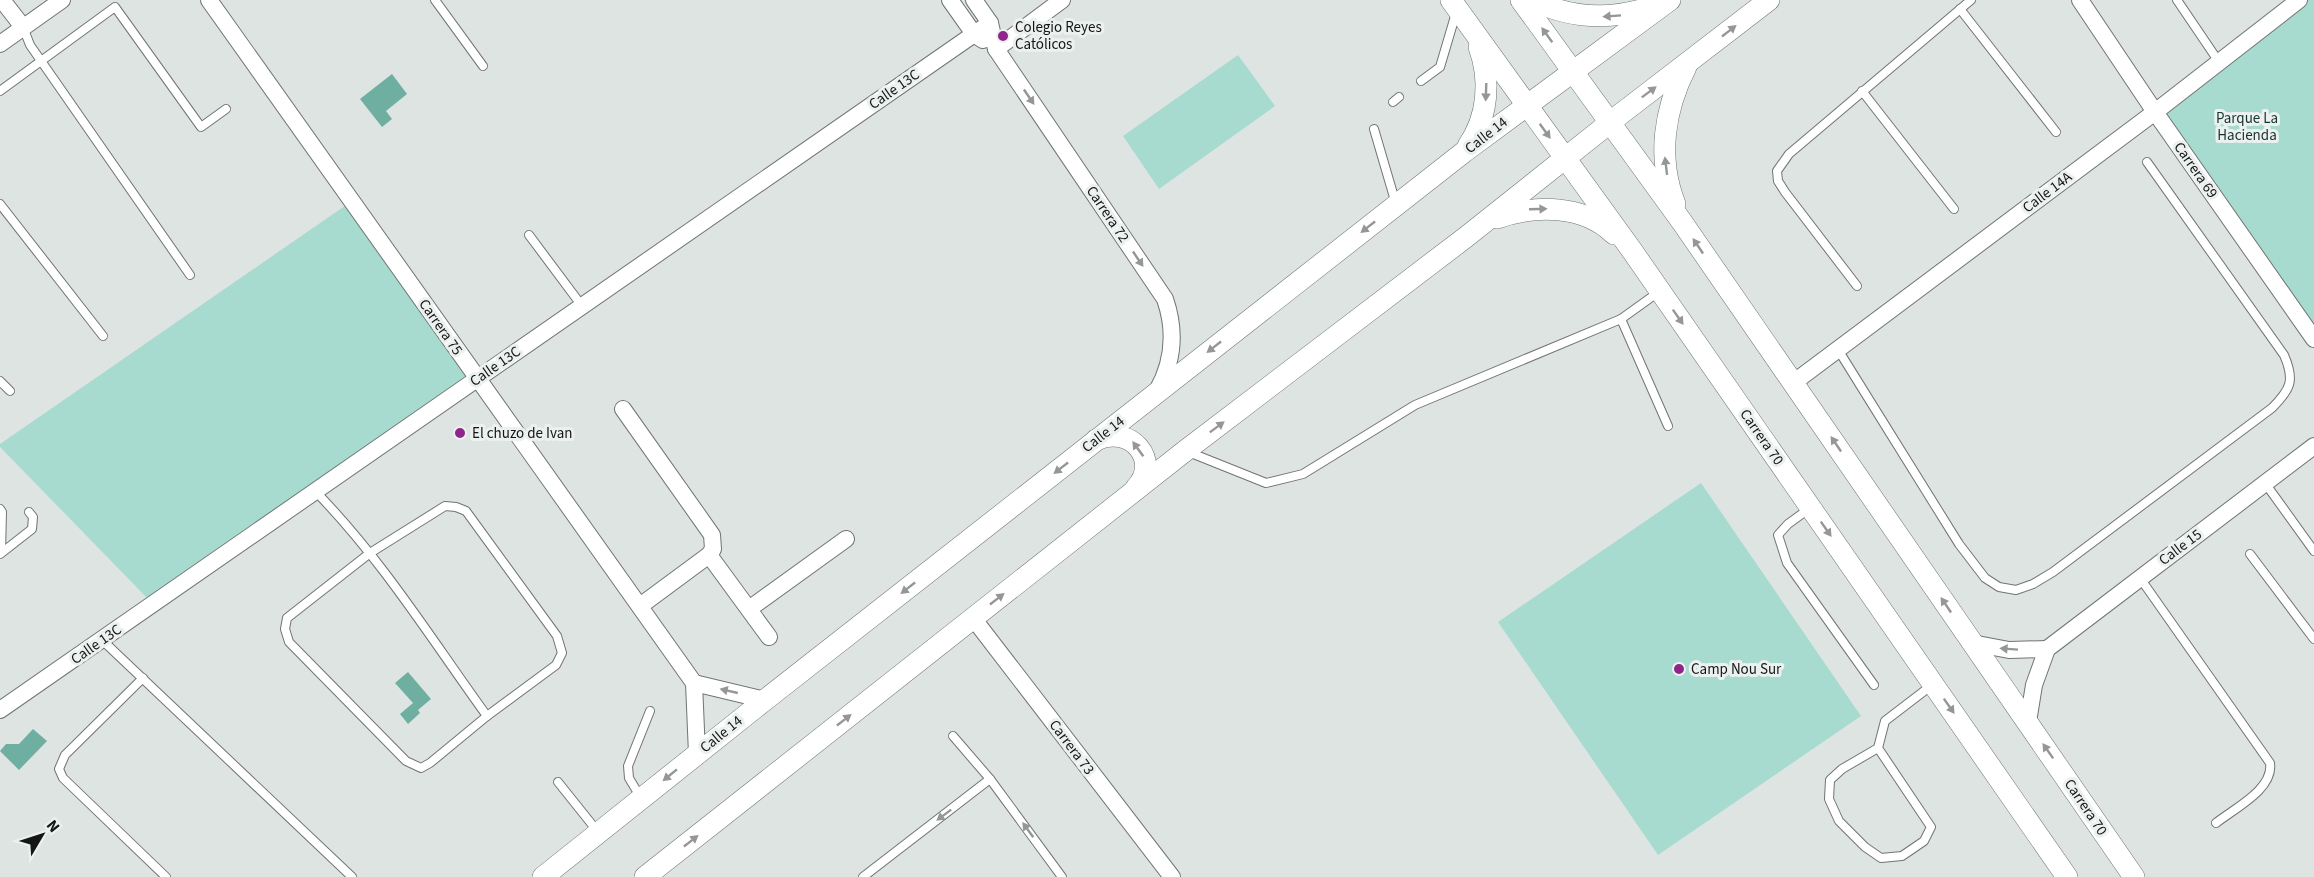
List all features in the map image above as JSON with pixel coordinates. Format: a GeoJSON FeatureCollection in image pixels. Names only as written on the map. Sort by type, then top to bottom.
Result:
{"type":"FeatureCollection","features":[{"type":"Feature","properties":{"kind":"street"},"geometry":{"type":"LineString","coordinates":[[2,0],[23,27]]}},
{"type":"Feature","properties":{"kind":"street"},"geometry":{"type":"LineString","coordinates":[[0,44],[62,0]]}},
{"type":"Feature","properties":{"kind":"street","name":"Carrera 75"},"geometry":{"type":"LineString","coordinates":[[209,0],[694,682]]}},
{"type":"Feature","properties":{"kind":"street","name":"Carrera 72"},"geometry":{"type":"LineString","coordinates":[[950,0],[974,34],[996,49]]}},
{"type":"Feature","properties":{"kind":"street","name":"Carrera 72"},"geometry":{"type":"LineString","coordinates":[[974,0],[990,22],[996,49],[1165,299],[1172,322],[1172,346],[1167,370],[1156,392]]}},
{"type":"Feature","properties":{"kind":"street"},"geometry":{"type":"LineString","coordinates":[[996,49],[1062,0]]}},
{"type":"Feature","properties":{"kind":"street","name":"Carrera 70"},"geometry":{"type":"LineString","coordinates":[[1521,0],[1682,222],[2134,877]]}},
{"type":"Feature","properties":{"kind":"street"},"geometry":{"type":"LineString","coordinates":[[1533,0],[1572,14],[1597,17],[1624,15],[1669,0]]}},
{"type":"Feature","properties":{"kind":"street","name":"Calle 14"},"geometry":{"type":"LineString","coordinates":[[546,875],[1156,392],[1464,152],[1669,0]]}},
{"type":"Feature","properties":{"kind":"street"},"geometry":{"type":"LineString","coordinates":[[645,877],[1185,451],[1466,237],[1769,0]]}},
{"type":"Feature","properties":{"kind":"street","name":"Carrera 69"},"geometry":{"type":"LineString","coordinates":[[2080,0],[2155,112],[2314,339]]}},
{"type":"Feature","properties":{"kind":"street","name":"Calle 14A"},"geometry":{"type":"LineString","coordinates":[[1793,383],[2155,112],[2300,0]]}},
{"type":"Feature","properties":{"kind":"street"},"geometry":{"type":"LineString","coordinates":[[1457,9],[1478,43],[1483,57],[1487,87],[1486,102],[1478,129],[1464,152]]}},
{"type":"Feature","properties":{"kind":"street","name":"Carrera 70"},"geometry":{"type":"LineString","coordinates":[[1457,9],[1633,252],[2067,877]]}},
{"type":"Feature","properties":{"kind":"street","name":"Calle 13C"},"geometry":{"type":"LineString","coordinates":[[0,710],[990,22]]}},
{"type":"Feature","properties":{"kind":"street"},"geometry":{"type":"LineString","coordinates":[[1682,222],[1671,195],[1664,140],[1673,95],[1688,62]]}},
{"type":"Feature","properties":{"kind":"street"},"geometry":{"type":"LineString","coordinates":[[1466,237],[1492,219],[1521,210],[1552,208],[1583,215],[1610,230],[1633,252]]}},
{"type":"Feature","properties":{"kind":"street"},"geometry":{"type":"LineString","coordinates":[[623,409],[712,535],[712,549],[709,555],[640,606]]}},
{"type":"Feature","properties":{"kind":"street"},"geometry":{"type":"LineString","coordinates":[[1096,440],[1119,435],[1127,438],[1139,448],[1145,463],[1145,471],[1134,491]]}},
{"type":"Feature","properties":{"kind":"street","name":"Calle 15"},"geometry":{"type":"LineString","coordinates":[[2047,649],[2314,446]]}},
{"type":"Feature","properties":{"kind":"street"},"geometry":{"type":"LineString","coordinates":[[749,609],[846,539]]}},
{"type":"Feature","properties":{"kind":"street"},"geometry":{"type":"LineString","coordinates":[[709,555],[769,636]]}},
{"type":"Feature","properties":{"kind":"street","name":"Carrera 73"},"geometry":{"type":"LineString","coordinates":[[973,618],[1172,877]]}},
{"type":"Feature","properties":{"kind":"street"},"geometry":{"type":"LineString","coordinates":[[1971,643],[2009,650],[2047,649],[2034,685],[2028,722]]}},
{"type":"Feature","properties":{"kind":"street"},"geometry":{"type":"LineString","coordinates":[[697,754],[694,682],[765,700]]}},
{"type":"Feature","properties":{"kind":"lane"},"geometry":{"type":"LineString","coordinates":[[435,0],[483,66]]}},
{"type":"Feature","properties":{"kind":"lane"},"geometry":{"type":"LineString","coordinates":[[1857,286],[1785,192],[1778,181],[1777,171],[1789,154],[1971,0]]}},
{"type":"Feature","properties":{"kind":"lane"},"geometry":{"type":"LineString","coordinates":[[2177,0],[2219,62]]}},
{"type":"Feature","properties":{"kind":"lane"},"geometry":{"type":"LineString","coordinates":[[0,91],[115,7],[201,127],[226,110]]}},
{"type":"Feature","properties":{"kind":"lane"},"geometry":{"type":"LineString","coordinates":[[1421,81],[1440,67],[1457,9]]}},
{"type":"Feature","properties":{"kind":"lane"},"geometry":{"type":"LineString","coordinates":[[1960,9],[2056,132]]}},
{"type":"Feature","properties":{"kind":"lane"},"geometry":{"type":"LineString","coordinates":[[23,27],[30,45],[190,275]]}},
{"type":"Feature","properties":{"kind":"lane"},"geometry":{"type":"LineString","coordinates":[[1862,92],[1954,209]]}},
{"type":"Feature","properties":{"kind":"lane"},"geometry":{"type":"LineString","coordinates":[[1374,129],[1396,205]]}},
{"type":"Feature","properties":{"kind":"lane"},"geometry":{"type":"LineString","coordinates":[[1837,348],[1965,553],[1985,578],[1999,587],[2016,590],[2033,584],[2053,572],[2272,408],[2285,395],[2290,382],[2290,368],[2283,355],[2147,162]]}},
{"type":"Feature","properties":{"kind":"lane"},"geometry":{"type":"LineString","coordinates":[[0,204],[104,336]]}},
{"type":"Feature","properties":{"kind":"lane"},"geometry":{"type":"LineString","coordinates":[[529,235],[582,306]]}},
{"type":"Feature","properties":{"kind":"lane"},"geometry":{"type":"LineString","coordinates":[[1185,451],[1266,483],[1303,474],[1415,405],[1621,319],[1660,291]]}},
{"type":"Feature","properties":{"kind":"lane"},"geometry":{"type":"LineString","coordinates":[[1621,319],[1668,426]]}},
{"type":"Feature","properties":{"kind":"lane"},"geometry":{"type":"LineString","coordinates":[[0,381],[10,391]]}},
{"type":"Feature","properties":{"kind":"lane"},"geometry":{"type":"LineString","coordinates":[[2265,483],[2314,551]]}},
{"type":"Feature","properties":{"kind":"lane"},"geometry":{"type":"LineString","coordinates":[[315,491],[339,515],[370,554],[487,716]]}},
{"type":"Feature","properties":{"kind":"lane"},"geometry":{"type":"LineString","coordinates":[[445,506],[466,511],[557,636],[562,652],[556,665],[421,768],[406,761],[289,642],[285,629],[287,618],[370,554],[445,506]]}},
{"type":"Feature","properties":{"kind":"lane"},"geometry":{"type":"LineString","coordinates":[[1811,507],[1788,524],[1778,535],[1787,563],[1874,685]]}},
{"type":"Feature","properties":{"kind":"lane"},"geometry":{"type":"LineString","coordinates":[[0,509],[2,512],[1,554]]}},
{"type":"Feature","properties":{"kind":"lane"},"geometry":{"type":"LineString","coordinates":[[1,554],[32,529],[33,517],[29,512]]}},
{"type":"Feature","properties":{"kind":"lane"},"geometry":{"type":"LineString","coordinates":[[2250,554],[2314,639]]}},
{"type":"Feature","properties":{"kind":"lane"},"geometry":{"type":"LineString","coordinates":[[2139,578],[2270,762],[2271,770],[2266,784],[2216,823]]}},
{"type":"Feature","properties":{"kind":"lane"},"geometry":{"type":"LineString","coordinates":[[102,640],[352,877]]}},
{"type":"Feature","properties":{"kind":"lane"},"geometry":{"type":"LineString","coordinates":[[143,678],[65,755],[59,768],[63,778],[166,877]]}},
{"type":"Feature","properties":{"kind":"lane"},"geometry":{"type":"LineString","coordinates":[[1878,748],[1931,827],[1924,841],[1902,856],[1881,858],[1865,847],[1839,821],[1829,799],[1830,780],[1842,769],[1878,748],[1885,721],[1933,684]]}},
{"type":"Feature","properties":{"kind":"lane"},"geometry":{"type":"LineString","coordinates":[[642,798],[628,778],[628,766],[650,711]]}},
{"type":"Feature","properties":{"kind":"lane"},"geometry":{"type":"LineString","coordinates":[[953,736],[990,779],[1062,877]]}},
{"type":"Feature","properties":{"kind":"lane"},"geometry":{"type":"LineString","coordinates":[[863,877],[990,779]]}},
{"type":"Feature","properties":{"kind":"lane"},"geometry":{"type":"LineString","coordinates":[[558,782],[599,832]]}},
{"type":"Feature","properties":{"kind":"green space","name":"Parque La Hacienda"},"geometry":{"type":"Polygon","coordinates":[[[2299,0],[2314,0],[2314,339],[2155,112],[2299,0]]]}},
{"type":"Feature","properties":{"kind":"green space"},"geometry":{"type":"Polygon","coordinates":[[[1238,55],[1275,106],[1159,189],[1123,136],[1238,55]]]}},
{"type":"Feature","properties":{"kind":"green space"},"geometry":{"type":"Polygon","coordinates":[[[352,201],[478,378],[153,604],[0,447],[0,444],[352,201]]]}},
{"type":"Feature","properties":{"kind":"green space","name":"Camp Nou Sur"},"geometry":{"type":"Polygon","coordinates":[[[1701,483],[1861,716],[1658,855],[1498,622],[1701,483]]]}},
{"type":"Feature","properties":{"kind":"shaded area"},"geometry":{"type":"Polygon","coordinates":[[[392,74],[407,94],[386,111],[392,119],[382,127],[360,99],[392,74]]]}},
{"type":"Feature","properties":{"kind":"shaded area"},"geometry":{"type":"Polygon","coordinates":[[[408,672],[431,699],[418,710],[420,713],[408,724],[400,714],[413,703],[395,683],[408,672]]]}},
{"type":"Feature","properties":{"kind":"shaded area"},"geometry":{"type":"Polygon","coordinates":[[[33,729],[47,741],[19,770],[0,751],[6,744],[19,744],[33,729]]]}},
{"type":"Feature","properties":{"kind":"place","name":"Colegio Reyes Católicos"},"geometry":{"type":"Point","coordinates":[1003,36]}},
{"type":"Feature","properties":{"kind":"place","name":"El chuzo de Ivan"},"geometry":{"type":"Point","coordinates":[460,433]}},
{"type":"Feature","properties":{"kind":"place","name":"Camp Nou Sur"},"geometry":{"type":"Point","coordinates":[1679,669]}}]}
